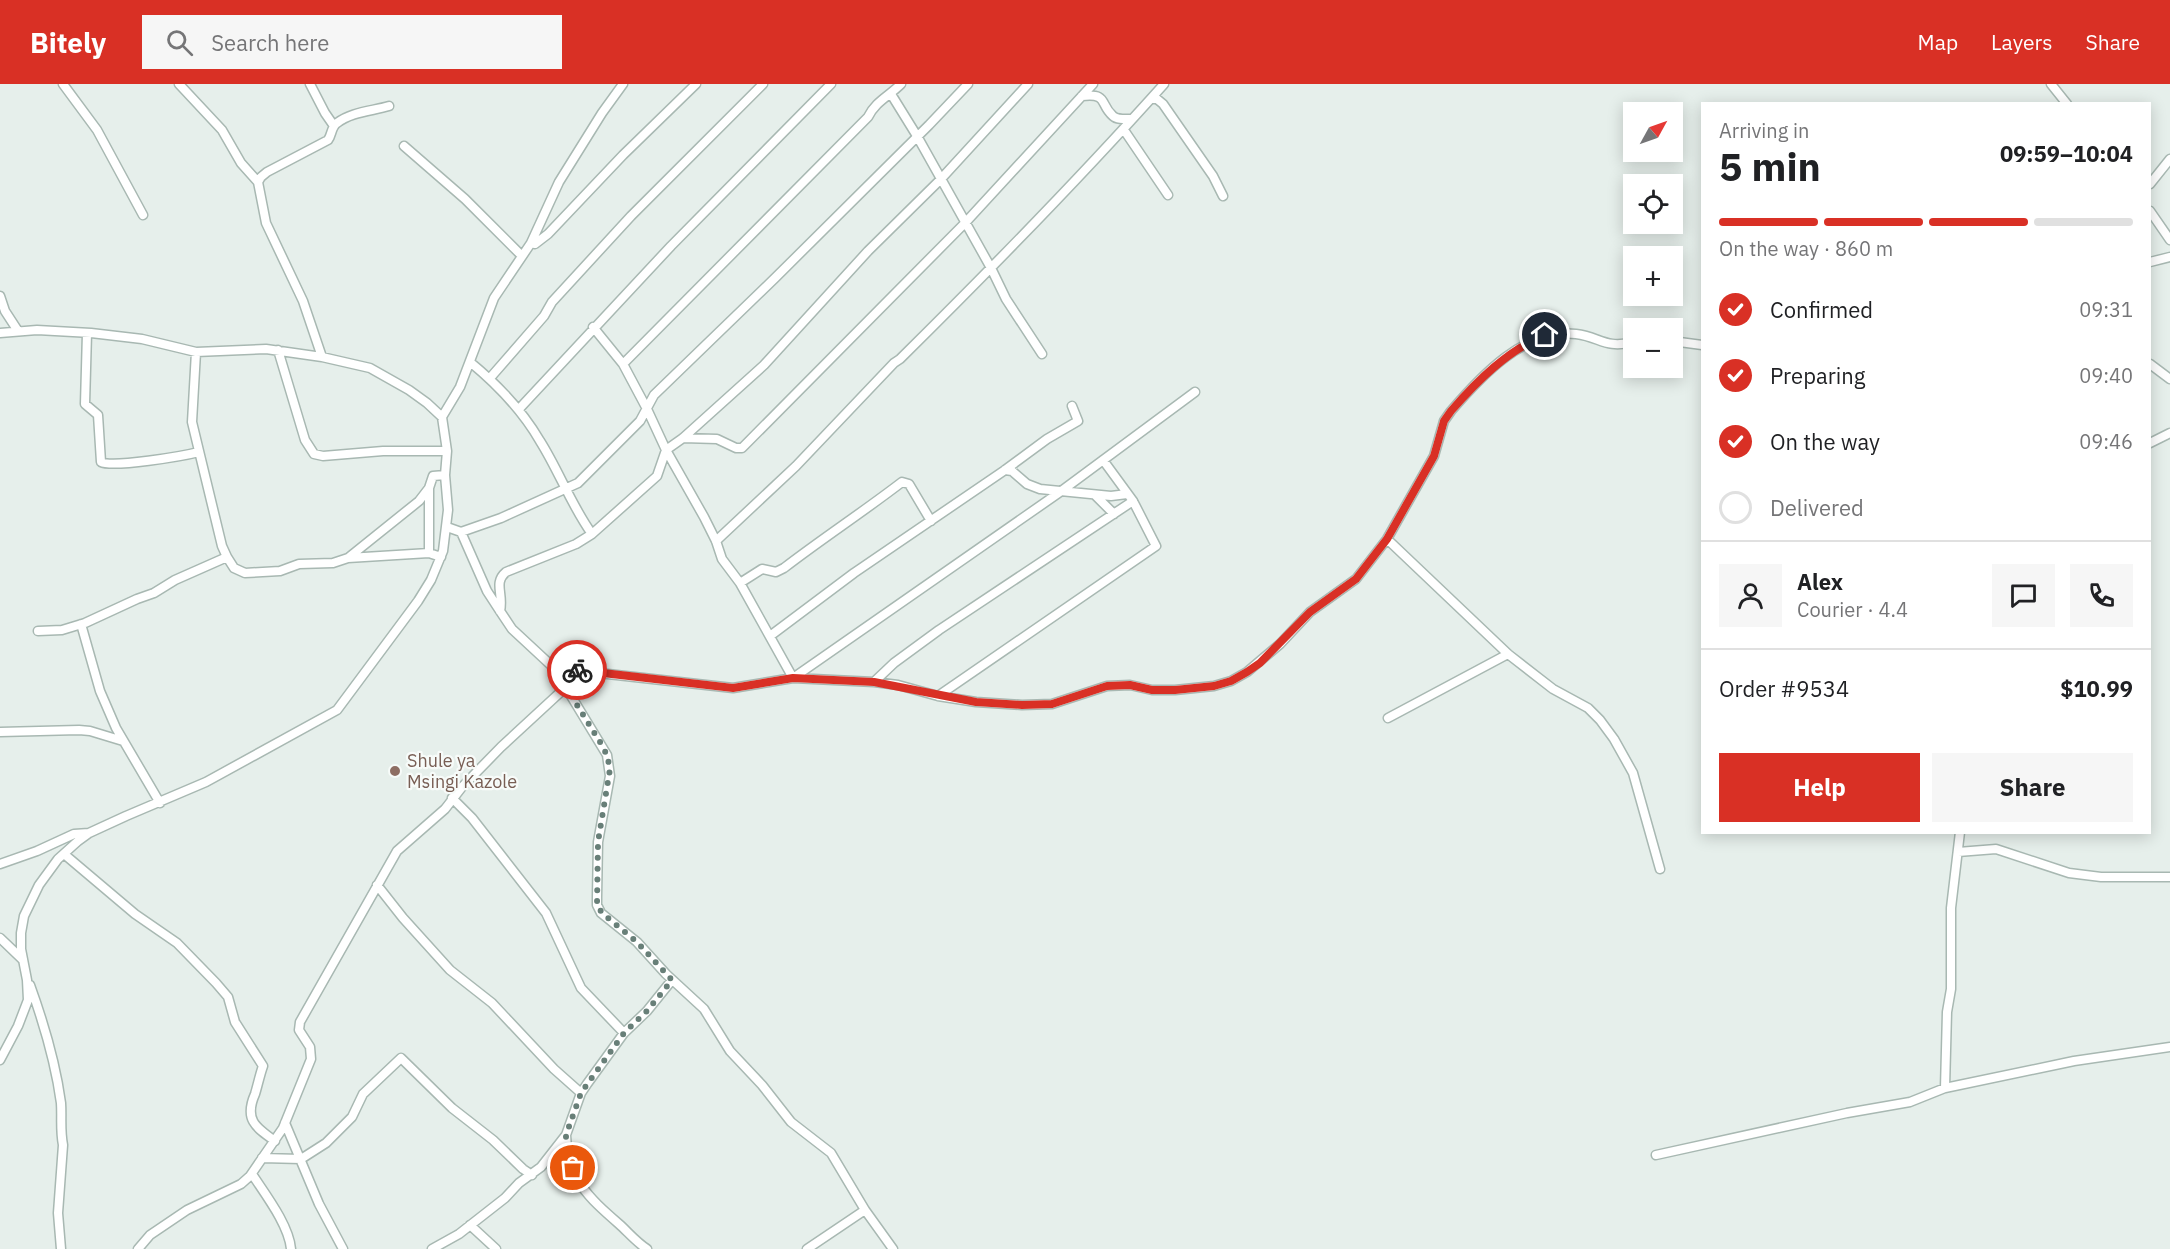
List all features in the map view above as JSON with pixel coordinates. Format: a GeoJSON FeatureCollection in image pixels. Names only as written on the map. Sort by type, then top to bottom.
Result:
{"type":"FeatureCollection","features":[{"type":"Feature","properties":{"kind":"street"},"geometry":{"type":"LineString","coordinates":[[63,84],[98,130],[143,216]]}},
{"type":"Feature","properties":{"kind":"street"},"geometry":{"type":"LineString","coordinates":[[179,84],[222,130],[241,163],[258,182],[266,223],[303,301],[322,357]]}},
{"type":"Feature","properties":{"kind":"street"},"geometry":{"type":"LineString","coordinates":[[258,182],[267,172],[328,140],[332,135],[333,126],[310,84]]}},
{"type":"Feature","properties":{"kind":"street"},"geometry":{"type":"LineString","coordinates":[[61,1249],[58,1213],[63,1145],[61,1102],[44,1028],[22,959],[21,933],[24,916],[39,885],[64,854],[89,834],[207,782],[337,710],[418,601],[441,557],[447,527],[445,475],[447,451],[442,417],[460,387],[495,298],[531,243],[559,182],[623,84]]}},
{"type":"Feature","properties":{"kind":"street"},"geometry":{"type":"LineString","coordinates":[[531,243],[535,244],[548,234],[623,154],[696,84]]}},
{"type":"Feature","properties":{"kind":"street"},"geometry":{"type":"LineString","coordinates":[[490,378],[544,316],[552,302],[616,232],[762,84]]}},
{"type":"Feature","properties":{"kind":"street"},"geometry":{"type":"LineString","coordinates":[[519,409],[593,327],[831,84]]}},
{"type":"Feature","properties":{"kind":"street"},"geometry":{"type":"LineString","coordinates":[[623,364],[868,117],[878,102],[901,84]]}},
{"type":"Feature","properties":{"kind":"street"},"geometry":{"type":"LineString","coordinates":[[447,527],[461,532],[501,518],[578,483],[640,421],[654,395],[775,278],[968,84]]}},
{"type":"Feature","properties":{"kind":"street"},"geometry":{"type":"LineString","coordinates":[[500,611],[502,600],[498,581],[506,572],[576,544],[592,534],[657,476],[666,450],[683,438],[764,365],[868,251],[940,180],[1028,84]]}},
{"type":"Feature","properties":{"kind":"street"},"geometry":{"type":"LineString","coordinates":[[683,438],[717,439],[736,448],[742,448],[965,223],[1093,84]]}},
{"type":"Feature","properties":{"kind":"street"},"geometry":{"type":"LineString","coordinates":[[716,541],[796,466],[894,363],[907,353],[991,268],[1124,130],[1164,84]]}},
{"type":"Feature","properties":{"kind":"street"},"geometry":{"type":"LineString","coordinates":[[2051,84],[2065,102]]}},
{"type":"Feature","properties":{"kind":"street"},"geometry":{"type":"LineString","coordinates":[[891,94],[991,268],[1006,300],[1042,354]]}},
{"type":"Feature","properties":{"kind":"street"},"geometry":{"type":"LineString","coordinates":[[1082,96],[1097,96],[1112,116],[1118,119],[1132,119]]}},
{"type":"Feature","properties":{"kind":"street"},"geometry":{"type":"LineString","coordinates":[[1150,99],[1157,99],[1163,104],[1213,176],[1223,196]]}},
{"type":"Feature","properties":{"kind":"street"},"geometry":{"type":"LineString","coordinates":[[333,126],[366,110],[389,106]]}},
{"type":"Feature","properties":{"kind":"street"},"geometry":{"type":"LineString","coordinates":[[1124,130],[1168,195]]}},
{"type":"Feature","properties":{"kind":"street"},"geometry":{"type":"LineString","coordinates":[[404,146],[465,200],[522,256]]}},
{"type":"Feature","properties":{"kind":"street"},"geometry":{"type":"LineString","coordinates":[[2151,183],[2170,159]]}},
{"type":"Feature","properties":{"kind":"street"},"geometry":{"type":"LineString","coordinates":[[2151,212],[2170,240]]}},
{"type":"Feature","properties":{"kind":"street"},"geometry":{"type":"LineString","coordinates":[[2151,262],[2170,257]]}},
{"type":"Feature","properties":{"kind":"street"},"geometry":{"type":"LineString","coordinates":[[0,296],[5,311],[18,331]]}},
{"type":"Feature","properties":{"kind":"street"},"geometry":{"type":"LineString","coordinates":[[593,327],[623,364],[666,450],[716,541],[722,559],[740,583],[793,678]]}},
{"type":"Feature","properties":{"kind":"street"},"geometry":{"type":"LineString","coordinates":[[0,333],[18,331],[87,333],[142,339],[196,352],[278,350],[322,357],[370,368],[410,390],[442,417]]}},
{"type":"Feature","properties":{"kind":"street"},"geometry":{"type":"LineString","coordinates":[[554,668],[733,688],[793,678],[874,682],[976,702],[1022,705],[1052,704],[1107,686],[1130,685],[1152,690],[1175,690],[1214,686],[1231,681],[1260,663],[1310,612],[1356,579],[1387,539],[1434,456],[1444,421],[1451,411],[1507,356],[1527,342],[1562,332],[1579,334],[1610,344],[1623,345]]}},
{"type":"Feature","properties":{"kind":"street"},"geometry":{"type":"LineString","coordinates":[[87,333],[85,404],[98,416],[101,462],[105,464],[184,456],[199,452]]}},
{"type":"Feature","properties":{"kind":"street"},"geometry":{"type":"LineString","coordinates":[[1683,342],[1701,345]]}},
{"type":"Feature","properties":{"kind":"street"},"geometry":{"type":"LineString","coordinates":[[278,350],[305,440],[314,454],[323,456],[383,451],[447,451]]}},
{"type":"Feature","properties":{"kind":"street"},"geometry":{"type":"LineString","coordinates":[[196,352],[192,414],[199,452],[226,557],[234,568],[245,573],[280,571],[299,564],[315,566],[348,558],[429,553],[441,557]]}},
{"type":"Feature","properties":{"kind":"street"},"geometry":{"type":"LineString","coordinates":[[470,362],[490,378],[519,409],[541,442],[565,490],[592,534]]}},
{"type":"Feature","properties":{"kind":"street"},"geometry":{"type":"LineString","coordinates":[[2151,365],[2170,379]]}},
{"type":"Feature","properties":{"kind":"street"},"geometry":{"type":"LineString","coordinates":[[793,678],[1060,492],[1195,392]]}},
{"type":"Feature","properties":{"kind":"street"},"geometry":{"type":"LineString","coordinates":[[771,636],[854,573],[1047,439],[1078,421],[1072,406]]}},
{"type":"Feature","properties":{"kind":"street"},"geometry":{"type":"LineString","coordinates":[[2151,442],[2170,433]]}},
{"type":"Feature","properties":{"kind":"street"},"geometry":{"type":"LineString","coordinates":[[938,696],[1156,546],[1130,498],[1103,460]]}},
{"type":"Feature","properties":{"kind":"street"},"geometry":{"type":"LineString","coordinates":[[1005,470],[1012,471],[1034,488],[1130,498]]}},
{"type":"Feature","properties":{"kind":"street"},"geometry":{"type":"LineString","coordinates":[[429,553],[429,488],[433,476],[445,475]]}},
{"type":"Feature","properties":{"kind":"street"},"geometry":{"type":"LineString","coordinates":[[740,583],[762,569],[776,572],[784,568],[902,482],[909,484],[931,521]]}},
{"type":"Feature","properties":{"kind":"street"},"geometry":{"type":"LineString","coordinates":[[348,558],[419,501],[429,488]]}},
{"type":"Feature","properties":{"kind":"street"},"geometry":{"type":"LineString","coordinates":[[1095,495],[1114,514]]}},
{"type":"Feature","properties":{"kind":"street"},"geometry":{"type":"LineString","coordinates":[[874,682],[894,663],[939,630],[1114,514],[1130,498]]}},
{"type":"Feature","properties":{"kind":"street"},"geometry":{"type":"LineString","coordinates":[[461,532],[487,591],[500,611],[512,629],[554,668],[607,755],[610,769],[598,842],[597,905],[602,913],[637,942],[672,980],[704,1009],[730,1051],[762,1085],[791,1122],[831,1154],[865,1210],[894,1249]]}},
{"type":"Feature","properties":{"kind":"street"},"geometry":{"type":"LineString","coordinates":[[1387,539],[1508,654],[1553,689],[1588,708],[1614,739],[1636,782],[1660,869]]}},
{"type":"Feature","properties":{"kind":"street"},"geometry":{"type":"LineString","coordinates":[[38,631],[62,630],[81,624],[154,593],[175,580],[226,557]]}},
{"type":"Feature","properties":{"kind":"street"},"geometry":{"type":"LineString","coordinates":[[81,624],[100,691],[123,741],[160,803]]}},
{"type":"Feature","properties":{"kind":"street"},"geometry":{"type":"LineString","coordinates":[[1388,718],[1508,654]]}},
{"type":"Feature","properties":{"kind":"street"},"geometry":{"type":"LineString","coordinates":[[138,1249],[149,1237],[187,1210],[241,1184],[252,1174],[285,1123],[311,1055],[309,1045],[300,1033],[300,1022],[397,851],[445,809],[501,747],[566,687]]}},
{"type":"Feature","properties":{"kind":"street"},"geometry":{"type":"LineString","coordinates":[[0,732],[79,730],[123,741]]}},
{"type":"Feature","properties":{"kind":"street"},"geometry":{"type":"LineString","coordinates":[[453,798],[472,818],[546,913],[581,988],[624,1033]]}},
{"type":"Feature","properties":{"kind":"street"},"geometry":{"type":"LineString","coordinates":[[0,864],[37,851],[74,834],[89,834]]}},
{"type":"Feature","properties":{"kind":"street"},"geometry":{"type":"LineString","coordinates":[[1945,1088],[1947,1012],[1951,989],[1951,908],[1960,834]]}},
{"type":"Feature","properties":{"kind":"street"},"geometry":{"type":"LineString","coordinates":[[1958,852],[1996,849],[2070,873],[2101,877],[2170,877]]}},
{"type":"Feature","properties":{"kind":"street"},"geometry":{"type":"LineString","coordinates":[[64,854],[135,914],[177,943],[228,997],[235,1022],[263,1066],[256,1092],[250,1101],[249,1114],[255,1125],[275,1141]]}},
{"type":"Feature","properties":{"kind":"street"},"geometry":{"type":"LineString","coordinates":[[377,885],[450,970],[492,1003],[554,1070],[581,1093]]}},
{"type":"Feature","properties":{"kind":"street"},"geometry":{"type":"LineString","coordinates":[[0,938],[22,959]]}},
{"type":"Feature","properties":{"kind":"street"},"geometry":{"type":"LineString","coordinates":[[0,1060],[25,1009],[28,1000],[27,980]]}},
{"type":"Feature","properties":{"kind":"street"},"geometry":{"type":"LineString","coordinates":[[432,1249],[459,1234],[505,1198],[551,1156],[566,1135],[581,1093],[624,1033],[647,1011],[672,980]]}},
{"type":"Feature","properties":{"kind":"street"},"geometry":{"type":"LineString","coordinates":[[1656,1155],[1847,1113],[1910,1102],[1945,1088],[2074,1061],[2170,1047]]}},
{"type":"Feature","properties":{"kind":"street"},"geometry":{"type":"LineString","coordinates":[[262,1158],[301,1159],[334,1135],[355,1113],[363,1094],[401,1058],[452,1108],[532,1175]]}},
{"type":"Feature","properties":{"kind":"street"},"geometry":{"type":"LineString","coordinates":[[285,1123],[319,1204],[343,1249]]}},
{"type":"Feature","properties":{"kind":"street"},"geometry":{"type":"LineString","coordinates":[[566,1135],[568,1157],[579,1185],[647,1249]]}},
{"type":"Feature","properties":{"kind":"street"},"geometry":{"type":"LineString","coordinates":[[252,1174],[288,1235],[291,1249]]}},
{"type":"Feature","properties":{"kind":"street"},"geometry":{"type":"LineString","coordinates":[[807,1249],[865,1210]]}},
{"type":"Feature","properties":{"kind":"street"},"geometry":{"type":"LineString","coordinates":[[470,1225],[496,1249]]}},
{"type":"Feature","properties":{"kind":"way so far"},"geometry":{"type":"LineString","coordinates":[[573,1168],[566,1149],[566,1135],[581,1093],[624,1033],[647,1011],[672,980],[637,942],[611,922],[597,905],[598,842],[610,769],[607,755],[600,742],[554,668],[577,670]]}},
{"type":"Feature","properties":{"kind":"place","name":"Shule ya Msingi Kazole"},"geometry":{"type":"Point","coordinates":[395,771]}},
{"type":"Feature","properties":{"kind":"route"},"geometry":{"type":"LineString","coordinates":[[577,670],[733,688],[793,678],[874,682],[976,702],[1022,705],[1052,704],[1107,686],[1130,685],[1152,690],[1175,690],[1214,686],[1231,681],[1260,663],[1310,612],[1344,590],[1356,579],[1387,539],[1434,456],[1444,421],[1451,411],[1507,356],[1527,342],[1545,335]]}}]}
